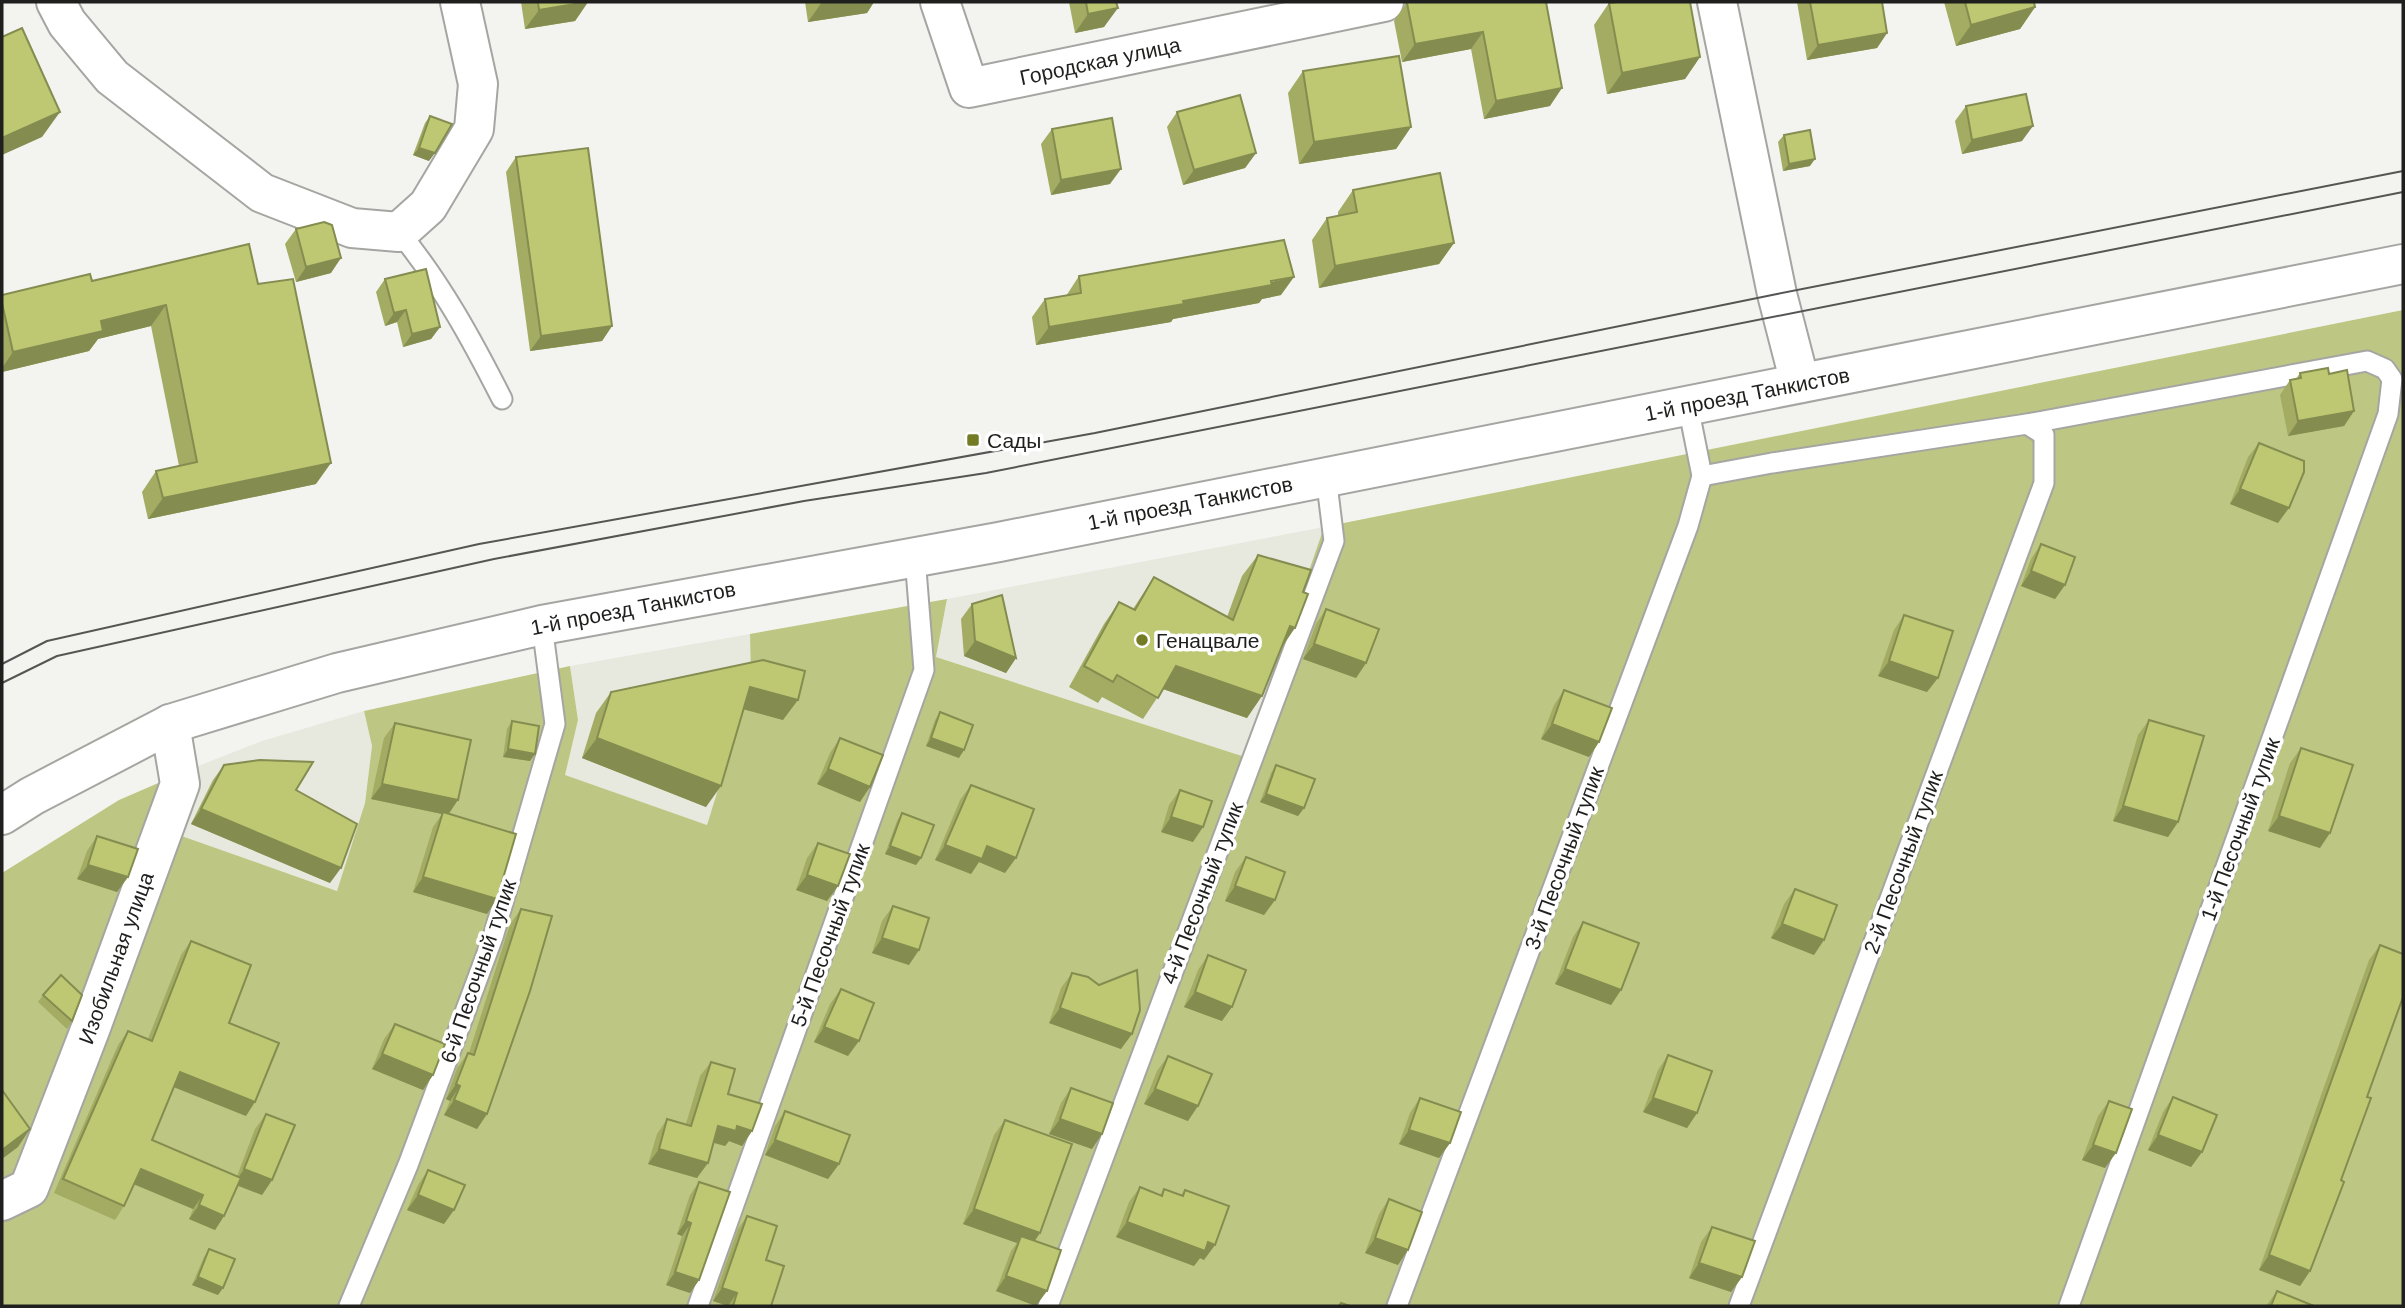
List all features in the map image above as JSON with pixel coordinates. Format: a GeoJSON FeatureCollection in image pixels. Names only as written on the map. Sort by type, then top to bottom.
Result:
{"type":"FeatureCollection","features":[{"type":"Feature","properties":{"kind":"main road"},"geometry":{"type":"LineString","coordinates":[[56,2],[67,23],[112,77],[262,193],[352,228],[399,232],[428,206],[474,129],[478,84],[460,2]]}},
{"type":"Feature","properties":{"kind":"main road","name":"Городская улица"},"geometry":{"type":"LineString","coordinates":[[940,2],[969,88],[1318,8],[1384,2]]}},
{"type":"Feature","properties":{"kind":"main road"},"geometry":{"type":"LineString","coordinates":[[1717,2],[1777,294],[1800,383]]}},
{"type":"Feature","properties":{"kind":"main road","name":"1-й проезд Танкистов"},"geometry":{"type":"LineString","coordinates":[[2,815],[32,796],[170,724],[337,673],[542,625],[915,556],[2403,264]]}},
{"type":"Feature","properties":{"kind":"main road","name":"Изобильная улица"},"geometry":{"type":"LineString","coordinates":[[15,1195],[90,1030],[180,784],[170,724]]}},
{"type":"Feature","properties":{"kind":"lane"},"geometry":{"type":"LineString","coordinates":[[399,232],[430,272],[470,337],[502,399]]}},
{"type":"Feature","properties":{"kind":"lane","name":"1-й Песочный тупик"},"geometry":{"type":"LineString","coordinates":[[2026,424],[2367,361],[2385,369],[2392,379],[2388,414],[2070,1306]]}},
{"type":"Feature","properties":{"kind":"lane","name":"3-й Песочный тупик"},"geometry":{"type":"LineString","coordinates":[[1398,1306],[1688,526],[1702,476],[1688,406]]}},
{"type":"Feature","properties":{"kind":"lane"},"geometry":{"type":"LineString","coordinates":[[1702,476],[2026,424]]}},
{"type":"Feature","properties":{"kind":"lane","name":"2-й Песочный тупик"},"geometry":{"type":"LineString","coordinates":[[1739,1306],[2044,483],[2044,435],[2026,424]]}},
{"type":"Feature","properties":{"kind":"lane","name":"4-й Песочный тупик"},"geometry":{"type":"LineString","coordinates":[[1048,1306],[1334,541],[1326,476]]}},
{"type":"Feature","properties":{"kind":"lane","name":"5-й Песочный тупик"},"geometry":{"type":"LineString","coordinates":[[698,1306],[924,670],[915,556]]}},
{"type":"Feature","properties":{"kind":"lane","name":"6-й Песочный тупик"},"geometry":{"type":"LineString","coordinates":[[349,1306],[408,1165],[493,937],[555,724],[542,625]]}},
{"type":"Feature","properties":{"kind":"shaded area"},"geometry":{"type":"Polygon","coordinates":[[[1324,527],[1245,757],[936,657],[947,599],[1324,527]]]}},
{"type":"Feature","properties":{"kind":"shaded area"},"geometry":{"type":"Polygon","coordinates":[[[750,634],[751,683],[707,825],[564,775],[578,720],[570,666],[750,634]]]}},
{"type":"Feature","properties":{"kind":"shaded area"},"geometry":{"type":"Polygon","coordinates":[[[364,711],[372,746],[365,803],[338,891],[176,834],[193,768],[262,741],[364,711]]]}},
{"type":"Feature","properties":{"kind":"green space"},"geometry":{"type":"Polygon","coordinates":[[[2403,310],[2403,1306],[2,1306],[2,873],[119,800],[193,768],[176,834],[337,891],[365,803],[372,746],[364,711],[570,666],[578,720],[565,775],[707,825],[751,683],[750,634],[947,599],[936,657],[1245,757],[1324,527],[2403,310]]]}},
{"type":"Feature","properties":{"kind":"building"},"geometry":{"type":"Polygon","coordinates":[[[538,2],[587,2],[539,10],[538,2]]]}},
{"type":"Feature","properties":{"kind":"building"},"geometry":{"type":"Polygon","coordinates":[[[1086,2],[1116,2],[1118,8],[1088,14],[1086,2]]]}},
{"type":"Feature","properties":{"kind":"building"},"geometry":{"type":"Polygon","coordinates":[[[1408,2],[1546,2],[1562,88],[1496,101],[1483,32],[1415,44],[1408,2]]]}},
{"type":"Feature","properties":{"kind":"building"},"geometry":{"type":"Polygon","coordinates":[[[1690,2],[1700,57],[1622,73],[1609,3],[1690,2]]]}},
{"type":"Feature","properties":{"kind":"building"},"geometry":{"type":"Polygon","coordinates":[[[1810,2],[1882,2],[1887,33],[1818,45],[1810,2]]]}},
{"type":"Feature","properties":{"kind":"building"},"geometry":{"type":"Polygon","coordinates":[[[1965,2],[2034,2],[2035,7],[1971,25],[1965,2]]]}},
{"type":"Feature","properties":{"kind":"building"},"geometry":{"type":"Polygon","coordinates":[[[22,28],[60,112],[2,138],[2,37],[22,28]]]}},
{"type":"Feature","properties":{"kind":"building"},"geometry":{"type":"Polygon","coordinates":[[[1399,56],[1411,127],[1314,142],[1303,71],[1399,56]]]}},
{"type":"Feature","properties":{"kind":"building"},"geometry":{"type":"Polygon","coordinates":[[[2026,94],[2033,126],[1972,140],[1966,106],[2026,94]]]}},
{"type":"Feature","properties":{"kind":"building"},"geometry":{"type":"Polygon","coordinates":[[[1240,95],[1256,153],[1194,170],[1177,112],[1240,95]]]}},
{"type":"Feature","properties":{"kind":"building"},"geometry":{"type":"Polygon","coordinates":[[[430,116],[452,124],[435,153],[419,148],[430,116]]]}},
{"type":"Feature","properties":{"kind":"building"},"geometry":{"type":"Polygon","coordinates":[[[1112,118],[1121,169],[1061,180],[1052,129],[1112,118]]]}},
{"type":"Feature","properties":{"kind":"building"},"geometry":{"type":"Polygon","coordinates":[[[1810,130],[1815,159],[1789,164],[1784,135],[1810,130]]]}},
{"type":"Feature","properties":{"kind":"building"},"geometry":{"type":"Polygon","coordinates":[[[588,148],[612,326],[541,336],[516,157],[588,148]]]}},
{"type":"Feature","properties":{"kind":"building"},"geometry":{"type":"Polygon","coordinates":[[[1440,173],[1454,243],[1335,266],[1327,218],[1357,212],[1353,190],[1440,173]]]}},
{"type":"Feature","properties":{"kind":"building"},"geometry":{"type":"Polygon","coordinates":[[[324,222],[332,225],[341,258],[306,267],[296,229],[324,222]]]}},
{"type":"Feature","properties":{"kind":"building"},"geometry":{"type":"Polygon","coordinates":[[[1284,240],[1294,277],[1271,281],[1272,285],[1183,301],[1184,304],[1049,327],[1045,299],[1081,293],[1079,276],[1284,240]]]}},
{"type":"Feature","properties":{"kind":"building"},"geometry":{"type":"Polygon","coordinates":[[[249,244],[258,284],[293,279],[331,463],[163,498],[156,471],[197,462],[166,305],[101,321],[103,331],[13,352],[2,295],[90,274],[92,281],[249,244]]]}},
{"type":"Feature","properties":{"kind":"building"},"geometry":{"type":"Polygon","coordinates":[[[426,269],[440,327],[412,334],[406,310],[394,313],[385,279],[426,269]]]}},
{"type":"Feature","properties":{"kind":"building"},"geometry":{"type":"Polygon","coordinates":[[[2328,368],[2329,374],[2347,370],[2354,411],[2298,421],[2290,380],[2301,378],[2300,373],[2328,368]]]}},
{"type":"Feature","properties":{"kind":"building"},"geometry":{"type":"Polygon","coordinates":[[[2259,443],[2304,461],[2304,472],[2289,508],[2240,489],[2259,443]]]}},
{"type":"Feature","properties":{"kind":"building"},"geometry":{"type":"Polygon","coordinates":[[[2041,544],[2075,557],[2065,585],[2031,571],[2041,544]]]}},
{"type":"Feature","properties":{"kind":"building"},"geometry":{"type":"Polygon","coordinates":[[[1258,555],[1311,570],[1303,592],[1308,594],[1295,628],[1290,626],[1262,696],[1176,666],[1158,698],[1117,675],[1113,682],[1084,666],[1119,602],[1135,610],[1154,577],[1233,620],[1258,555]]]}},
{"type":"Feature","properties":{"kind":"building"},"geometry":{"type":"Polygon","coordinates":[[[1002,595],[1016,658],[975,641],[972,604],[1002,595]]]}},
{"type":"Feature","properties":{"kind":"building"},"geometry":{"type":"Polygon","coordinates":[[[1326,609],[1379,629],[1366,663],[1314,644],[1326,609]]]}},
{"type":"Feature","properties":{"kind":"building"},"geometry":{"type":"Polygon","coordinates":[[[1904,615],[1953,631],[1938,678],[1889,661],[1904,615]]]}},
{"type":"Feature","properties":{"kind":"building"},"geometry":{"type":"Polygon","coordinates":[[[763,660],[805,671],[798,700],[750,687],[721,786],[597,738],[611,692],[763,660]]]}},
{"type":"Feature","properties":{"kind":"building"},"geometry":{"type":"Polygon","coordinates":[[[1564,690],[1612,708],[1599,742],[1552,724],[1564,690]]]}},
{"type":"Feature","properties":{"kind":"building"},"geometry":{"type":"Polygon","coordinates":[[[940,712],[973,725],[964,750],[931,738],[940,712]]]}},
{"type":"Feature","properties":{"kind":"building"},"geometry":{"type":"Polygon","coordinates":[[[2149,720],[2204,736],[2178,822],[2123,806],[2149,720]]]}},
{"type":"Feature","properties":{"kind":"building"},"geometry":{"type":"Polygon","coordinates":[[[512,721],[539,726],[535,754],[508,749],[512,721]]]}},
{"type":"Feature","properties":{"kind":"building"},"geometry":{"type":"Polygon","coordinates":[[[395,723],[471,740],[458,800],[382,784],[395,723]]]}},
{"type":"Feature","properties":{"kind":"building"},"geometry":{"type":"Polygon","coordinates":[[[840,738],[883,755],[870,787],[828,769],[840,738]]]}},
{"type":"Feature","properties":{"kind":"building"},"geometry":{"type":"Polygon","coordinates":[[[2301,748],[2353,765],[2330,833],[2279,816],[2301,748]]]}},
{"type":"Feature","properties":{"kind":"building"},"geometry":{"type":"Polygon","coordinates":[[[260,760],[313,762],[296,790],[357,824],[341,868],[201,809],[224,765],[260,760]]]}},
{"type":"Feature","properties":{"kind":"building"},"geometry":{"type":"Polygon","coordinates":[[[1276,765],[1315,779],[1304,808],[1266,794],[1276,765]]]}},
{"type":"Feature","properties":{"kind":"building"},"geometry":{"type":"Polygon","coordinates":[[[971,785],[1034,809],[1016,858],[987,846],[982,859],[945,845],[971,785]]]}},
{"type":"Feature","properties":{"kind":"building"},"geometry":{"type":"Polygon","coordinates":[[[1180,790],[1212,801],[1203,827],[1171,817],[1180,790]]]}},
{"type":"Feature","properties":{"kind":"building"},"geometry":{"type":"Polygon","coordinates":[[[443,812],[516,834],[497,899],[423,877],[443,812]]]}},
{"type":"Feature","properties":{"kind":"building"},"geometry":{"type":"Polygon","coordinates":[[[902,813],[934,825],[921,858],[890,846],[902,813]]]}},
{"type":"Feature","properties":{"kind":"building"},"geometry":{"type":"Polygon","coordinates":[[[97,836],[138,849],[128,877],[88,865],[97,836]]]}},
{"type":"Feature","properties":{"kind":"building"},"geometry":{"type":"Polygon","coordinates":[[[818,843],[850,854],[838,886],[807,875],[818,843]]]}},
{"type":"Feature","properties":{"kind":"building"},"geometry":{"type":"Polygon","coordinates":[[[1246,857],[1285,872],[1275,900],[1235,886],[1246,857]]]}},
{"type":"Feature","properties":{"kind":"building"},"geometry":{"type":"Polygon","coordinates":[[[1795,889],[1837,905],[1824,940],[1782,924],[1795,889]]]}},
{"type":"Feature","properties":{"kind":"building"},"geometry":{"type":"Polygon","coordinates":[[[893,906],[929,918],[919,950],[882,938],[893,906]]]}},
{"type":"Feature","properties":{"kind":"building"},"geometry":{"type":"Polygon","coordinates":[[[521,909],[552,916],[530,991],[487,1114],[454,1100],[460,1086],[456,1084],[468,1053],[474,1055],[521,909]]]}},
{"type":"Feature","properties":{"kind":"building"},"geometry":{"type":"Polygon","coordinates":[[[1583,922],[1639,943],[1621,990],[1565,969],[1583,922]]]}},
{"type":"Feature","properties":{"kind":"building"},"geometry":{"type":"Polygon","coordinates":[[[191,941],[251,965],[229,1023],[279,1043],[255,1102],[180,1072],[152,1140],[241,1178],[224,1216],[199,1205],[203,1195],[141,1169],[124,1206],[63,1179],[128,1031],[152,1041],[191,941]]]}},
{"type":"Feature","properties":{"kind":"building"},"geometry":{"type":"Polygon","coordinates":[[[2380,945],[2403,954],[2403,997],[2367,1097],[2371,1098],[2341,1180],[2344,1182],[2310,1271],[2269,1255],[2380,945]]]}},
{"type":"Feature","properties":{"kind":"building"},"geometry":{"type":"Polygon","coordinates":[[[1208,955],[1246,970],[1232,1007],[1195,992],[1208,955]]]}},
{"type":"Feature","properties":{"kind":"building"},"geometry":{"type":"Polygon","coordinates":[[[1137,970],[1140,1010],[1132,1034],[1060,1008],[1072,973],[1088,977],[1099,985],[1137,970]]]}},
{"type":"Feature","properties":{"kind":"building"},"geometry":{"type":"Polygon","coordinates":[[[61,975],[82,995],[72,1021],[43,995],[61,975]]]}},
{"type":"Feature","properties":{"kind":"building"},"geometry":{"type":"Polygon","coordinates":[[[841,989],[874,1003],[859,1041],[824,1027],[841,989]]]}},
{"type":"Feature","properties":{"kind":"building"},"geometry":{"type":"Polygon","coordinates":[[[395,1024],[445,1044],[433,1075],[382,1054],[395,1024]]]}},
{"type":"Feature","properties":{"kind":"building"},"geometry":{"type":"Polygon","coordinates":[[[1668,1055],[1712,1071],[1697,1113],[1653,1098],[1668,1055]]]}},
{"type":"Feature","properties":{"kind":"building"},"geometry":{"type":"Polygon","coordinates":[[[1168,1056],[1212,1074],[1198,1106],[1155,1089],[1168,1056]]]}},
{"type":"Feature","properties":{"kind":"building"},"geometry":{"type":"Polygon","coordinates":[[[711,1062],[735,1069],[728,1094],[762,1104],[752,1131],[737,1126],[736,1131],[718,1126],[708,1163],[659,1149],[667,1119],[691,1126],[711,1062]]]}},
{"type":"Feature","properties":{"kind":"building"},"geometry":{"type":"Polygon","coordinates":[[[1071,1088],[1113,1103],[1102,1134],[1060,1119],[1071,1088]]]}},
{"type":"Feature","properties":{"kind":"building"},"geometry":{"type":"Polygon","coordinates":[[[2,1090],[30,1129],[2,1150],[2,1090]]]}},
{"type":"Feature","properties":{"kind":"building"},"geometry":{"type":"Polygon","coordinates":[[[2173,1097],[2217,1115],[2202,1152],[2158,1135],[2173,1097]]]}},
{"type":"Feature","properties":{"kind":"building"},"geometry":{"type":"Polygon","coordinates":[[[1420,1098],[1461,1112],[1450,1143],[1409,1130],[1420,1098]]]}},
{"type":"Feature","properties":{"kind":"building"},"geometry":{"type":"Polygon","coordinates":[[[2109,1101],[2132,1109],[2116,1153],[2093,1145],[2109,1101]]]}},
{"type":"Feature","properties":{"kind":"building"},"geometry":{"type":"Polygon","coordinates":[[[785,1111],[850,1135],[839,1164],[775,1140],[785,1111]]]}},
{"type":"Feature","properties":{"kind":"building"},"geometry":{"type":"Polygon","coordinates":[[[266,1114],[295,1125],[272,1180],[244,1169],[266,1114]]]}},
{"type":"Feature","properties":{"kind":"building"},"geometry":{"type":"Polygon","coordinates":[[[1005,1120],[1072,1144],[1040,1233],[974,1209],[1005,1120]]]}},
{"type":"Feature","properties":{"kind":"building"},"geometry":{"type":"Polygon","coordinates":[[[428,1170],[465,1185],[454,1210],[418,1195],[428,1170]]]}},
{"type":"Feature","properties":{"kind":"building"},"geometry":{"type":"Polygon","coordinates":[[[699,1182],[730,1192],[699,1280],[675,1272],[691,1223],[686,1221],[699,1182]]]}},
{"type":"Feature","properties":{"kind":"building"},"geometry":{"type":"Polygon","coordinates":[[[1140,1187],[1162,1196],[1164,1189],[1183,1196],[1185,1190],[1229,1206],[1215,1245],[1208,1242],[1205,1251],[1127,1222],[1140,1187]]]}},
{"type":"Feature","properties":{"kind":"building"},"geometry":{"type":"Polygon","coordinates":[[[1389,1199],[1422,1212],[1408,1250],[1375,1238],[1389,1199]]]}},
{"type":"Feature","properties":{"kind":"building"},"geometry":{"type":"Polygon","coordinates":[[[747,1216],[777,1226],[766,1260],[784,1266],[771,1306],[733,1306],[737,1293],[722,1288],[747,1216]]]}},
{"type":"Feature","properties":{"kind":"building"},"geometry":{"type":"Polygon","coordinates":[[[1712,1227],[1755,1241],[1742,1277],[1699,1263],[1712,1227]]]}},
{"type":"Feature","properties":{"kind":"building"},"geometry":{"type":"Polygon","coordinates":[[[1021,1236],[1061,1250],[1047,1291],[1006,1276],[1021,1236]]]}},
{"type":"Feature","properties":{"kind":"building"},"geometry":{"type":"Polygon","coordinates":[[[209,1249],[235,1259],[223,1288],[198,1277],[209,1249]]]}},
{"type":"Feature","properties":{"kind":"building"},"geometry":{"type":"Polygon","coordinates":[[[2277,1291],[2314,1306],[2271,1306],[2277,1291]]]}},
{"type":"Feature","properties":{"kind":"tram line"},"geometry":{"type":"LineString","coordinates":[[2,664],[47,641],[479,544],[1095,433],[1777,294],[2403,171]]}},
{"type":"Feature","properties":{"kind":"tram line"},"geometry":{"type":"LineString","coordinates":[[2,683],[57,656],[494,559],[804,501],[986,473],[2403,192]]}},
{"type":"Feature","properties":{"kind":"place","name":"Сады"},"geometry":{"type":"Point","coordinates":[973,440]}},
{"type":"Feature","properties":{"kind":"place","name":"Генацвале"},"geometry":{"type":"Point","coordinates":[1142,640]}}]}
